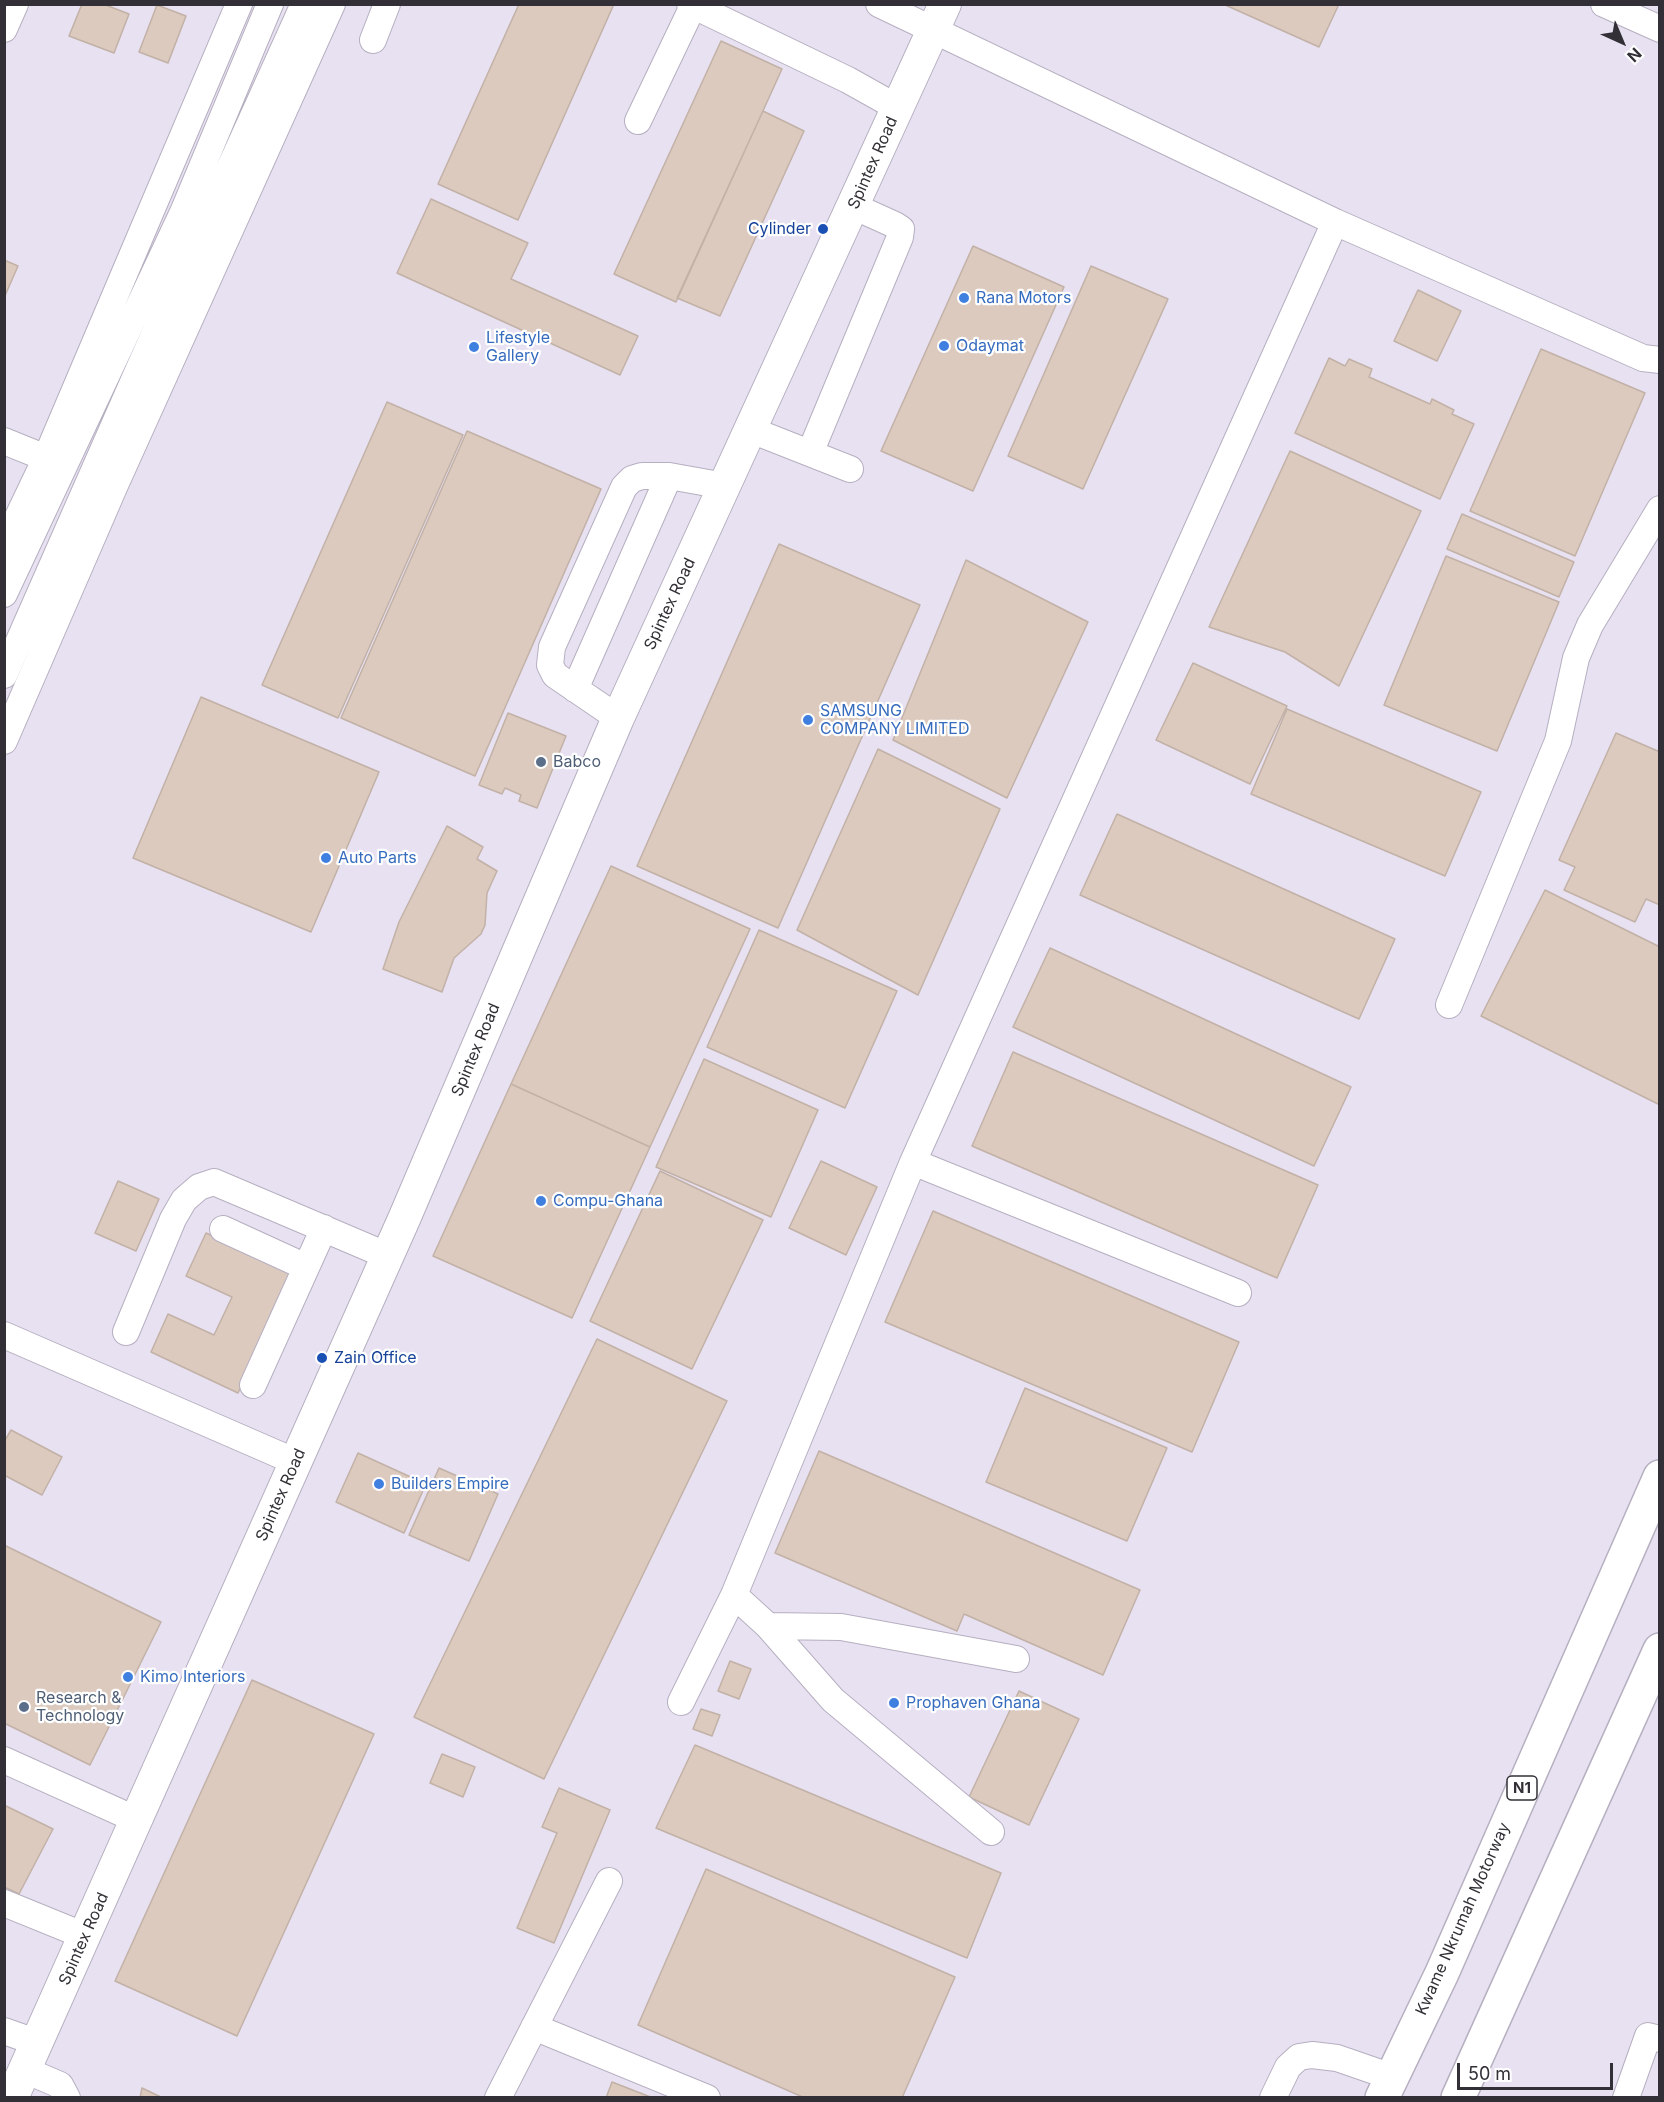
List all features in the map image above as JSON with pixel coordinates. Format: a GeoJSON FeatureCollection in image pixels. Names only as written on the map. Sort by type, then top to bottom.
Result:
{"type":"FeatureCollection","features":[{"type":"Feature","properties":{"kind":"highway","name":"Kwame Nkrumah Motorway"},"geometry":{"type":"LineString","coordinates":[[1387,2087],[1442,1972],[1659,1477]]}},
{"type":"Feature","properties":{"kind":"highway"},"geometry":{"type":"LineString","coordinates":[[1458,2097],[1659,1650]]}},
{"type":"Feature","properties":{"kind":"main road","name":"Spintex Road"},"geometry":{"type":"LineString","coordinates":[[25,2070],[388,1256],[618,718],[939,18]]}},
{"type":"Feature","properties":{"kind":"street"},"geometry":{"type":"LineString","coordinates":[[4,29],[15,4]]}},
{"type":"Feature","properties":{"kind":"street"},"geometry":{"type":"LineString","coordinates":[[4,546],[46,458],[238,4]]}},
{"type":"Feature","properties":{"kind":"street"},"geometry":{"type":"LineString","coordinates":[[4,594],[183,210],[270,4]]}},
{"type":"Feature","properties":{"kind":"street"},"geometry":{"type":"LineString","coordinates":[[4,675],[304,4]]}},
{"type":"Feature","properties":{"kind":"street"},"geometry":{"type":"LineString","coordinates":[[4,741],[115,485],[332,4]]}},
{"type":"Feature","properties":{"kind":"street"},"geometry":{"type":"LineString","coordinates":[[373,40],[387,4]]}},
{"type":"Feature","properties":{"kind":"street"},"geometry":{"type":"LineString","coordinates":[[879,4],[939,18],[1335,222],[1643,358],[1659,360]]}},
{"type":"Feature","properties":{"kind":"street"},"geometry":{"type":"LineString","coordinates":[[1604,4],[1659,29]]}},
{"type":"Feature","properties":{"kind":"street"},"geometry":{"type":"LineString","coordinates":[[638,122],[692,5],[848,80],[898,108]]}},
{"type":"Feature","properties":{"kind":"street"},"geometry":{"type":"LineString","coordinates":[[810,453],[900,237],[901,229],[854,206]]}},
{"type":"Feature","properties":{"kind":"street"},"geometry":{"type":"LineString","coordinates":[[681,1702],[734,1595],[913,1162],[1335,222]]}},
{"type":"Feature","properties":{"kind":"street"},"geometry":{"type":"LineString","coordinates":[[751,430],[850,469]]}},
{"type":"Feature","properties":{"kind":"street"},"geometry":{"type":"LineString","coordinates":[[4,441],[46,458]]}},
{"type":"Feature","properties":{"kind":"street"},"geometry":{"type":"LineString","coordinates":[[618,718],[555,675],[550,665],[552,647],[624,487],[632,479],[642,476],[669,476],[725,486]]}},
{"type":"Feature","properties":{"kind":"street"},"geometry":{"type":"LineString","coordinates":[[575,689],[669,476]]}},
{"type":"Feature","properties":{"kind":"street"},"geometry":{"type":"LineString","coordinates":[[1449,1005],[1558,741],[1576,658],[1590,625],[1659,509]]}},
{"type":"Feature","properties":{"kind":"street"},"geometry":{"type":"LineString","coordinates":[[913,1162],[1238,1293]]}},
{"type":"Feature","properties":{"kind":"street"},"geometry":{"type":"LineString","coordinates":[[126,1332],[173,1219],[184,1200],[200,1187],[214,1182],[388,1256]]}},
{"type":"Feature","properties":{"kind":"street"},"geometry":{"type":"LineString","coordinates":[[253,1385],[324,1228]]}},
{"type":"Feature","properties":{"kind":"street"},"geometry":{"type":"LineString","coordinates":[[223,1229],[306,1267]]}},
{"type":"Feature","properties":{"kind":"street"},"geometry":{"type":"LineString","coordinates":[[4,1335],[296,1462]]}},
{"type":"Feature","properties":{"kind":"street"},"geometry":{"type":"LineString","coordinates":[[734,1595],[768,1626],[833,1700],[991,1832]]}},
{"type":"Feature","properties":{"kind":"street"},"geometry":{"type":"LineString","coordinates":[[768,1626],[841,1627],[1016,1659]]}},
{"type":"Feature","properties":{"kind":"street"},"geometry":{"type":"LineString","coordinates":[[4,1760],[137,1820]]}},
{"type":"Feature","properties":{"kind":"street"},"geometry":{"type":"LineString","coordinates":[[498,2097],[609,1881]]}},
{"type":"Feature","properties":{"kind":"street"},"geometry":{"type":"LineString","coordinates":[[4,1903],[85,1936]]}},
{"type":"Feature","properties":{"kind":"street"},"geometry":{"type":"LineString","coordinates":[[534,2027],[706,2097]]}},
{"type":"Feature","properties":{"kind":"street"},"geometry":{"type":"LineString","coordinates":[[4,2031],[25,2070],[60,2085],[67,2097]]}},
{"type":"Feature","properties":{"kind":"street"},"geometry":{"type":"LineString","coordinates":[[1626,2097],[1648,2036],[1659,2038]]}},
{"type":"Feature","properties":{"kind":"street"},"geometry":{"type":"LineString","coordinates":[[1273,2097],[1288,2067],[1299,2057],[1312,2055],[1337,2058],[1387,2087]]}},
{"type":"Feature","properties":{"kind":"building"},"geometry":{"type":"Polygon","coordinates":[[[82,4],[103,4],[129,14],[114,53],[69,36],[82,4]]]}},
{"type":"Feature","properties":{"kind":"building"},"geometry":{"type":"Polygon","coordinates":[[[519,4],[614,4],[518,220],[438,184],[519,4]]]}},
{"type":"Feature","properties":{"kind":"building"},"geometry":{"type":"Polygon","coordinates":[[[1223,4],[1339,4],[1319,47],[1223,4]]]}},
{"type":"Feature","properties":{"kind":"building"},"geometry":{"type":"Polygon","coordinates":[[[157,5],[186,16],[168,63],[139,52],[157,5]]]}},
{"type":"Feature","properties":{"kind":"building"},"geometry":{"type":"Polygon","coordinates":[[[721,41],[782,69],[676,302],[614,274],[721,41]]]}},
{"type":"Feature","properties":{"kind":"building"},"geometry":{"type":"Polygon","coordinates":[[[763,111],[804,131],[720,316],[677,298],[763,111]]]}},
{"type":"Feature","properties":{"kind":"building"},"geometry":{"type":"Polygon","coordinates":[[[431,199],[528,243],[511,279],[638,336],[620,375],[397,273],[431,199]]]}},
{"type":"Feature","properties":{"kind":"building"},"geometry":{"type":"Polygon","coordinates":[[[973,246],[1064,287],[973,491],[881,451],[973,246]]]}},
{"type":"Feature","properties":{"kind":"building"},"geometry":{"type":"Polygon","coordinates":[[[4,260],[18,266],[4,298],[4,260]]]}},
{"type":"Feature","properties":{"kind":"building"},"geometry":{"type":"Polygon","coordinates":[[[1091,266],[1168,299],[1083,489],[1008,456],[1091,266]]]}},
{"type":"Feature","properties":{"kind":"building"},"geometry":{"type":"Polygon","coordinates":[[[1418,290],[1461,311],[1437,361],[1394,341],[1418,290]]]}},
{"type":"Feature","properties":{"kind":"building"},"geometry":{"type":"Polygon","coordinates":[[[1541,349],[1645,393],[1575,556],[1470,511],[1541,349]]]}},
{"type":"Feature","properties":{"kind":"building"},"geometry":{"type":"Polygon","coordinates":[[[1329,358],[1345,366],[1349,359],[1372,369],[1369,377],[1430,404],[1432,399],[1454,410],[1452,414],[1474,424],[1440,499],[1295,433],[1329,358]]]}},
{"type":"Feature","properties":{"kind":"building"},"geometry":{"type":"Polygon","coordinates":[[[387,402],[463,435],[338,718],[262,685],[387,402]]]}},
{"type":"Feature","properties":{"kind":"building"},"geometry":{"type":"Polygon","coordinates":[[[467,431],[601,489],[475,776],[341,718],[467,431]]]}},
{"type":"Feature","properties":{"kind":"building"},"geometry":{"type":"Polygon","coordinates":[[[1290,451],[1421,511],[1339,686],[1285,652],[1209,627],[1290,451]]]}},
{"type":"Feature","properties":{"kind":"building"},"geometry":{"type":"Polygon","coordinates":[[[1462,514],[1574,562],[1559,597],[1447,549],[1462,514]]]}},
{"type":"Feature","properties":{"kind":"building"},"geometry":{"type":"Polygon","coordinates":[[[779,544],[920,605],[778,928],[637,866],[779,544]]]}},
{"type":"Feature","properties":{"kind":"building"},"geometry":{"type":"Polygon","coordinates":[[[1446,556],[1559,602],[1497,751],[1384,705],[1446,556]]]}},
{"type":"Feature","properties":{"kind":"building"},"geometry":{"type":"Polygon","coordinates":[[[966,560],[1088,622],[1007,798],[893,740],[966,560]]]}},
{"type":"Feature","properties":{"kind":"building"},"geometry":{"type":"Polygon","coordinates":[[[1193,663],[1287,706],[1250,784],[1156,740],[1193,663]]]}},
{"type":"Feature","properties":{"kind":"building"},"geometry":{"type":"Polygon","coordinates":[[[201,697],[379,772],[311,932],[133,858],[201,697]]]}},
{"type":"Feature","properties":{"kind":"building"},"geometry":{"type":"Polygon","coordinates":[[[1287,709],[1481,792],[1445,876],[1251,794],[1287,709]]]}},
{"type":"Feature","properties":{"kind":"building"},"geometry":{"type":"Polygon","coordinates":[[[508,713],[566,736],[537,808],[519,801],[521,795],[505,788],[502,794],[479,785],[508,713]]]}},
{"type":"Feature","properties":{"kind":"building"},"geometry":{"type":"Polygon","coordinates":[[[1616,733],[1660,752],[1660,905],[1646,899],[1635,922],[1564,890],[1575,867],[1559,860],[1616,733]]]}},
{"type":"Feature","properties":{"kind":"building"},"geometry":{"type":"Polygon","coordinates":[[[878,749],[1000,809],[918,995],[797,930],[878,749]]]}},
{"type":"Feature","properties":{"kind":"building"},"geometry":{"type":"Polygon","coordinates":[[[1117,814],[1395,939],[1359,1019],[1080,895],[1117,814]]]}},
{"type":"Feature","properties":{"kind":"building"},"geometry":{"type":"Polygon","coordinates":[[[447,826],[483,847],[477,859],[497,871],[487,893],[485,925],[481,934],[454,958],[442,992],[383,969],[399,922],[447,826]]]}},
{"type":"Feature","properties":{"kind":"building"},"geometry":{"type":"Polygon","coordinates":[[[611,866],[750,929],[650,1147],[511,1084],[611,866]]]}},
{"type":"Feature","properties":{"kind":"building"},"geometry":{"type":"Polygon","coordinates":[[[1545,890],[1660,947],[1660,1105],[1481,1016],[1545,890]]]}},
{"type":"Feature","properties":{"kind":"building"},"geometry":{"type":"Polygon","coordinates":[[[759,930],[897,991],[845,1108],[707,1047],[759,930]]]}},
{"type":"Feature","properties":{"kind":"building"},"geometry":{"type":"Polygon","coordinates":[[[1050,948],[1351,1087],[1314,1166],[1013,1027],[1050,948]]]}},
{"type":"Feature","properties":{"kind":"building"},"geometry":{"type":"Polygon","coordinates":[[[1013,1052],[1318,1185],[1277,1278],[972,1146],[1013,1052]]]}},
{"type":"Feature","properties":{"kind":"building"},"geometry":{"type":"Polygon","coordinates":[[[704,1059],[818,1110],[771,1217],[656,1167],[704,1059]]]}},
{"type":"Feature","properties":{"kind":"building","name":"Compu-Ghana"},"geometry":{"type":"Polygon","coordinates":[[[511,1084],[650,1147],[572,1318],[433,1256],[511,1084]]]}},
{"type":"Feature","properties":{"kind":"building"},"geometry":{"type":"Polygon","coordinates":[[[821,1161],[877,1187],[846,1255],[789,1228],[821,1161]]]}},
{"type":"Feature","properties":{"kind":"building"},"geometry":{"type":"Polygon","coordinates":[[[660,1171],[763,1220],[692,1369],[590,1321],[660,1171]]]}},
{"type":"Feature","properties":{"kind":"building"},"geometry":{"type":"Polygon","coordinates":[[[118,1181],[159,1199],[136,1251],[95,1233],[118,1181]]]}},
{"type":"Feature","properties":{"kind":"building"},"geometry":{"type":"Polygon","coordinates":[[[933,1211],[1239,1342],[1192,1452],[885,1322],[933,1211]]]}},
{"type":"Feature","properties":{"kind":"building"},"geometry":{"type":"Polygon","coordinates":[[[206,1233],[294,1273],[238,1393],[151,1352],[168,1314],[214,1335],[232,1297],[186,1276],[206,1233]]]}},
{"type":"Feature","properties":{"kind":"building"},"geometry":{"type":"Polygon","coordinates":[[[597,1339],[727,1401],[544,1779],[414,1717],[597,1339]]]}},
{"type":"Feature","properties":{"kind":"building"},"geometry":{"type":"Polygon","coordinates":[[[1025,1388],[1167,1448],[1127,1541],[986,1482],[1025,1388]]]}},
{"type":"Feature","properties":{"kind":"building"},"geometry":{"type":"Polygon","coordinates":[[[11,1430],[62,1457],[42,1495],[4,1475],[4,1442],[11,1430]]]}},
{"type":"Feature","properties":{"kind":"building"},"geometry":{"type":"Polygon","coordinates":[[[819,1451],[1140,1590],[1103,1675],[964,1614],[957,1631],[775,1553],[819,1451]]]}},
{"type":"Feature","properties":{"kind":"building"},"geometry":{"type":"Polygon","coordinates":[[[358,1453],[426,1484],[404,1533],[336,1502],[358,1453]]]}},
{"type":"Feature","properties":{"kind":"building"},"geometry":{"type":"Polygon","coordinates":[[[439,1468],[498,1494],[469,1561],[409,1535],[439,1468]]]}},
{"type":"Feature","properties":{"kind":"building"},"geometry":{"type":"Polygon","coordinates":[[[4,1545],[161,1622],[90,1765],[4,1723],[4,1545]]]}},
{"type":"Feature","properties":{"kind":"building"},"geometry":{"type":"Polygon","coordinates":[[[730,1661],[751,1669],[739,1699],[718,1691],[730,1661]]]}},
{"type":"Feature","properties":{"kind":"building"},"geometry":{"type":"Polygon","coordinates":[[[252,1680],[374,1734],[237,2036],[115,1981],[252,1680]]]}},
{"type":"Feature","properties":{"kind":"building"},"geometry":{"type":"Polygon","coordinates":[[[1019,1691],[1079,1719],[1029,1825],[969,1797],[1019,1691]]]}},
{"type":"Feature","properties":{"kind":"building"},"geometry":{"type":"Polygon","coordinates":[[[701,1709],[720,1715],[712,1736],[693,1729],[701,1709]]]}},
{"type":"Feature","properties":{"kind":"building"},"geometry":{"type":"Polygon","coordinates":[[[695,1745],[1001,1873],[967,1958],[656,1828],[695,1745]]]}},
{"type":"Feature","properties":{"kind":"building"},"geometry":{"type":"Polygon","coordinates":[[[442,1754],[475,1767],[463,1797],[430,1783],[442,1754]]]}},
{"type":"Feature","properties":{"kind":"building"},"geometry":{"type":"Polygon","coordinates":[[[559,1788],[610,1810],[554,1943],[517,1928],[557,1833],[542,1827],[559,1788]]]}},
{"type":"Feature","properties":{"kind":"building"},"geometry":{"type":"Polygon","coordinates":[[[4,1805],[53,1829],[19,1894],[4,1887],[4,1805]]]}},
{"type":"Feature","properties":{"kind":"building"},"geometry":{"type":"Polygon","coordinates":[[[706,1869],[955,1977],[902,2098],[805,2098],[638,2025],[706,1869]]]}},
{"type":"Feature","properties":{"kind":"building"},"geometry":{"type":"Polygon","coordinates":[[[612,2082],[653,2098],[606,2098],[612,2082]]]}},
{"type":"Feature","properties":{"kind":"building"},"geometry":{"type":"Polygon","coordinates":[[[142,2088],[163,2098],[140,2098],[142,2088]]]}},
{"type":"Feature","properties":{"kind":"place","name":"Cylinder"},"geometry":{"type":"Point","coordinates":[823,229]}},
{"type":"Feature","properties":{"kind":"place","name":"Rana Motors"},"geometry":{"type":"Point","coordinates":[964,298]}},
{"type":"Feature","properties":{"kind":"place","name":"Odaymat"},"geometry":{"type":"Point","coordinates":[944,346]}},
{"type":"Feature","properties":{"kind":"place","name":"Lifestyle Gallery"},"geometry":{"type":"Point","coordinates":[474,347]}},
{"type":"Feature","properties":{"kind":"place","name":"SAMSUNG COMPANY LIMITED"},"geometry":{"type":"Point","coordinates":[808,720]}},
{"type":"Feature","properties":{"kind":"place","name":"Babco"},"geometry":{"type":"Point","coordinates":[541,762]}},
{"type":"Feature","properties":{"kind":"place","name":"Auto Parts"},"geometry":{"type":"Point","coordinates":[326,858]}},
{"type":"Feature","properties":{"kind":"place","name":"Compu-Ghana"},"geometry":{"type":"Point","coordinates":[541,1201]}},
{"type":"Feature","properties":{"kind":"place","name":"Zain Office"},"geometry":{"type":"Point","coordinates":[322,1358]}},
{"type":"Feature","properties":{"kind":"place","name":"Builders Empire"},"geometry":{"type":"Point","coordinates":[379,1484]}},
{"type":"Feature","properties":{"kind":"place","name":"Kimo Interiors"},"geometry":{"type":"Point","coordinates":[128,1677]}},
{"type":"Feature","properties":{"kind":"place","name":"Prophaven Ghana"},"geometry":{"type":"Point","coordinates":[894,1703]}},
{"type":"Feature","properties":{"kind":"place","name":"Research & Technology"},"geometry":{"type":"Point","coordinates":[24,1707]}}]}
